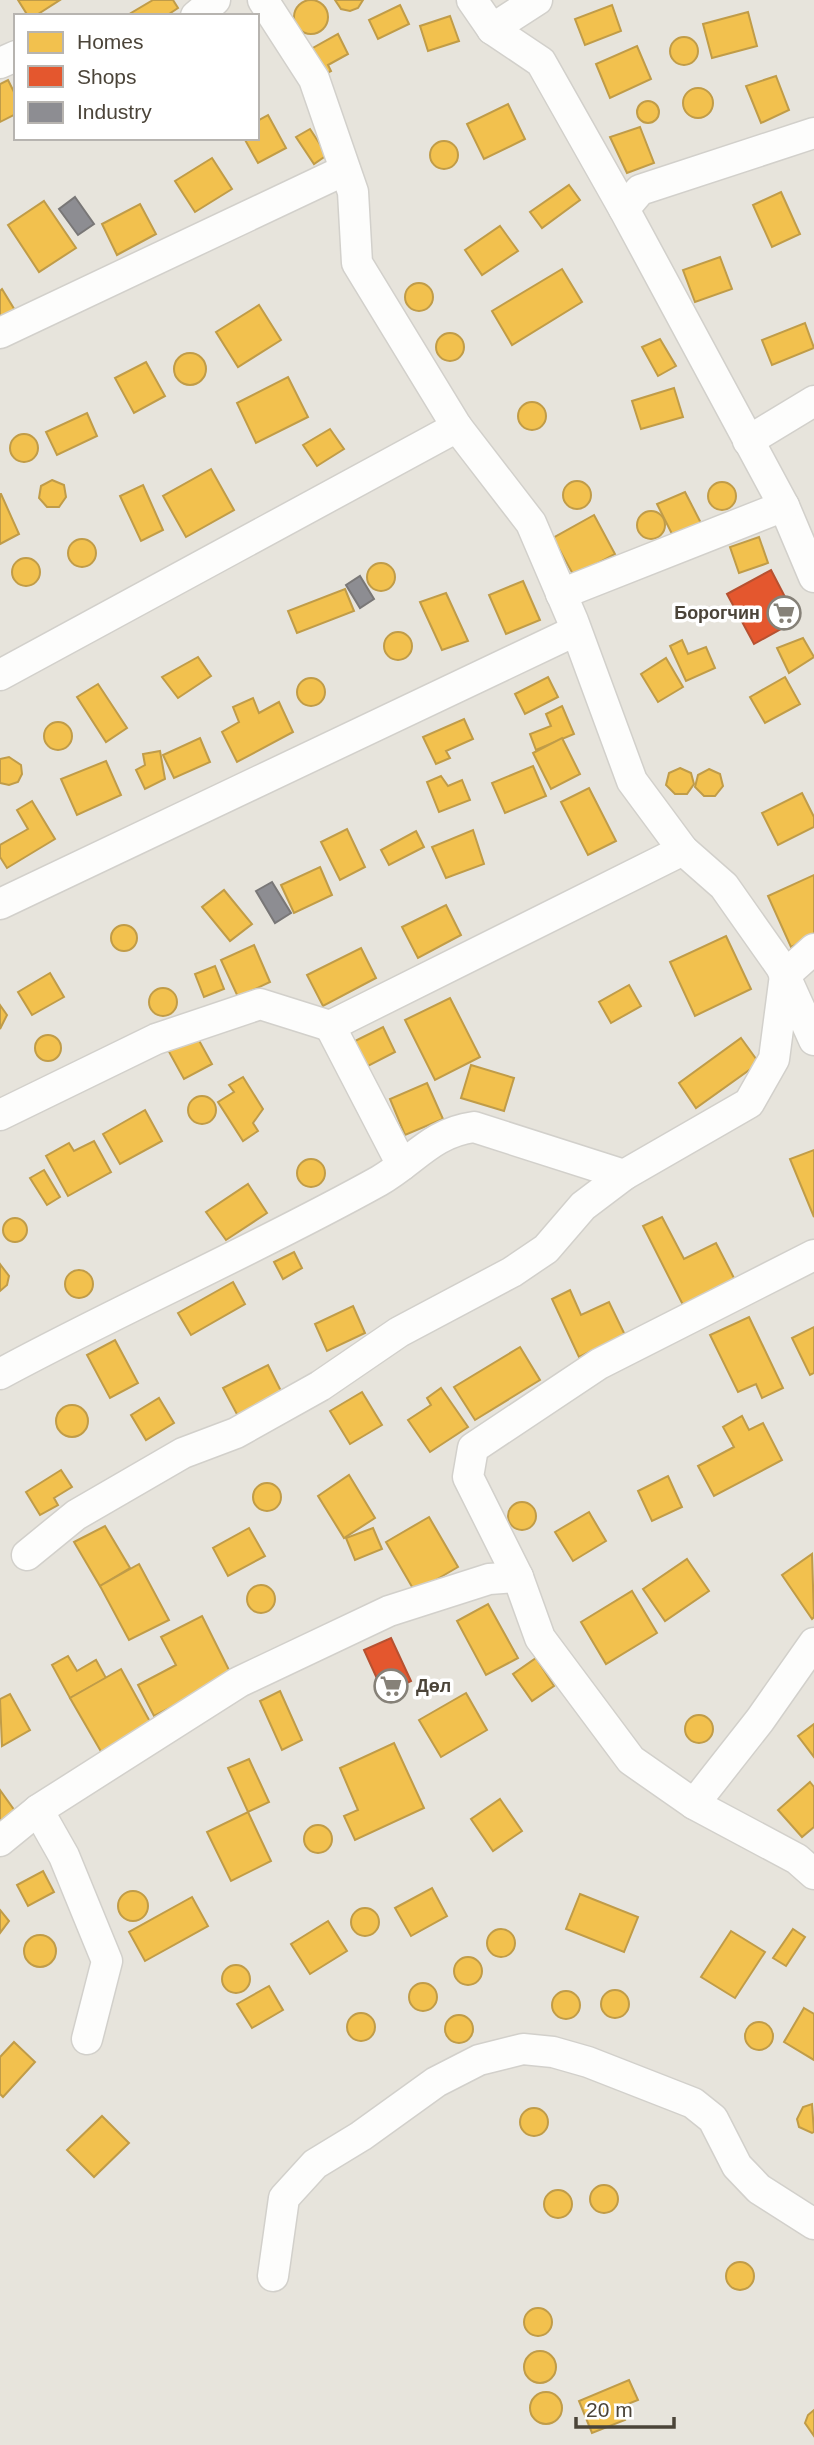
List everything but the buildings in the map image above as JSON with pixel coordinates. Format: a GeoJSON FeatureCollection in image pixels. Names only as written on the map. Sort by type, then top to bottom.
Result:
{"type":"FeatureCollection","features":[{"type":"Feature","properties":{"kind":"street"},"geometry":{"type":"LineString","coordinates":[[199,14],[215,0]]}},
{"type":"Feature","properties":{"kind":"street"},"geometry":{"type":"LineString","coordinates":[[263,0],[314,79],[353,192],[357,263],[457,427],[531,523],[632,781],[683,850],[724,886],[785,975],[814,1040]]}},
{"type":"Feature","properties":{"kind":"street"},"geometry":{"type":"LineString","coordinates":[[472,0],[492,29],[541,62],[624,209],[784,506],[814,578]]}},
{"type":"Feature","properties":{"kind":"street"},"geometry":{"type":"LineString","coordinates":[[492,29],[537,0]]}},
{"type":"Feature","properties":{"kind":"street"},"geometry":{"type":"LineString","coordinates":[[624,209],[640,190],[814,133]]}},
{"type":"Feature","properties":{"kind":"street"},"geometry":{"type":"LineString","coordinates":[[0,333],[345,170]]}},
{"type":"Feature","properties":{"kind":"street"},"geometry":{"type":"LineString","coordinates":[[748,441],[814,401]]}},
{"type":"Feature","properties":{"kind":"street"},"geometry":{"type":"LineString","coordinates":[[0,675],[457,427]]}},
{"type":"Feature","properties":{"kind":"street"},"geometry":{"type":"LineString","coordinates":[[561,594],[784,506]]}},
{"type":"Feature","properties":{"kind":"street"},"geometry":{"type":"LineString","coordinates":[[0,904],[575,631]]}},
{"type":"Feature","properties":{"kind":"street"},"geometry":{"type":"LineString","coordinates":[[0,1115],[156,1039],[260,1004],[330,1026],[683,850]]}},
{"type":"Feature","properties":{"kind":"street"},"geometry":{"type":"LineString","coordinates":[[27,1555],[76,1515],[171,1460],[236,1433],[320,1386],[399,1332],[512,1272],[545,1249],[583,1206],[624,1175],[749,1104],[774,1059],[785,975],[814,949]]}},
{"type":"Feature","properties":{"kind":"street"},"geometry":{"type":"LineString","coordinates":[[330,1026],[402,1166]]}},
{"type":"Feature","properties":{"kind":"street"},"geometry":{"type":"LineString","coordinates":[[0,1374],[96,1322],[381,1180],[450,1130],[474,1127],[624,1175]]}},
{"type":"Feature","properties":{"kind":"street"},"geometry":{"type":"LineString","coordinates":[[814,1255],[599,1364],[473,1448],[468,1477],[518,1577],[540,1638],[631,1760],[694,1804],[797,1859],[814,1874]]}},
{"type":"Feature","properties":{"kind":"street"},"geometry":{"type":"LineString","coordinates":[[0,1841],[38,1810],[239,1682],[389,1611],[489,1579],[518,1577]]}},
{"type":"Feature","properties":{"kind":"street"},"geometry":{"type":"LineString","coordinates":[[694,1804],[760,1720],[814,1643]]}},
{"type":"Feature","properties":{"kind":"street"},"geometry":{"type":"LineString","coordinates":[[38,1810],[64,1856],[107,1961],[87,2039]]}},
{"type":"Feature","properties":{"kind":"street"},"geometry":{"type":"LineString","coordinates":[[273,2276],[284,2198],[316,2164],[362,2136],[436,2082],[480,2060],[523,2049],[553,2052],[588,2062],[693,2103],[713,2119],[737,2166],[759,2189],[814,2224]]}},
{"type":"Feature","properties":{"kind":"shaded area"},"geometry":{"type":"Polygon","coordinates":[[[0,0],[814,0],[814,2445],[0,2445],[0,0]]]}},
{"type":"Feature","properties":{"kind":"place","name":"Борогчин"},"geometry":{"type":"Point","coordinates":[784,613]}},
{"type":"Feature","properties":{"kind":"place","name":"Дөл"},"geometry":{"type":"Point","coordinates":[391,1686]}}]}
